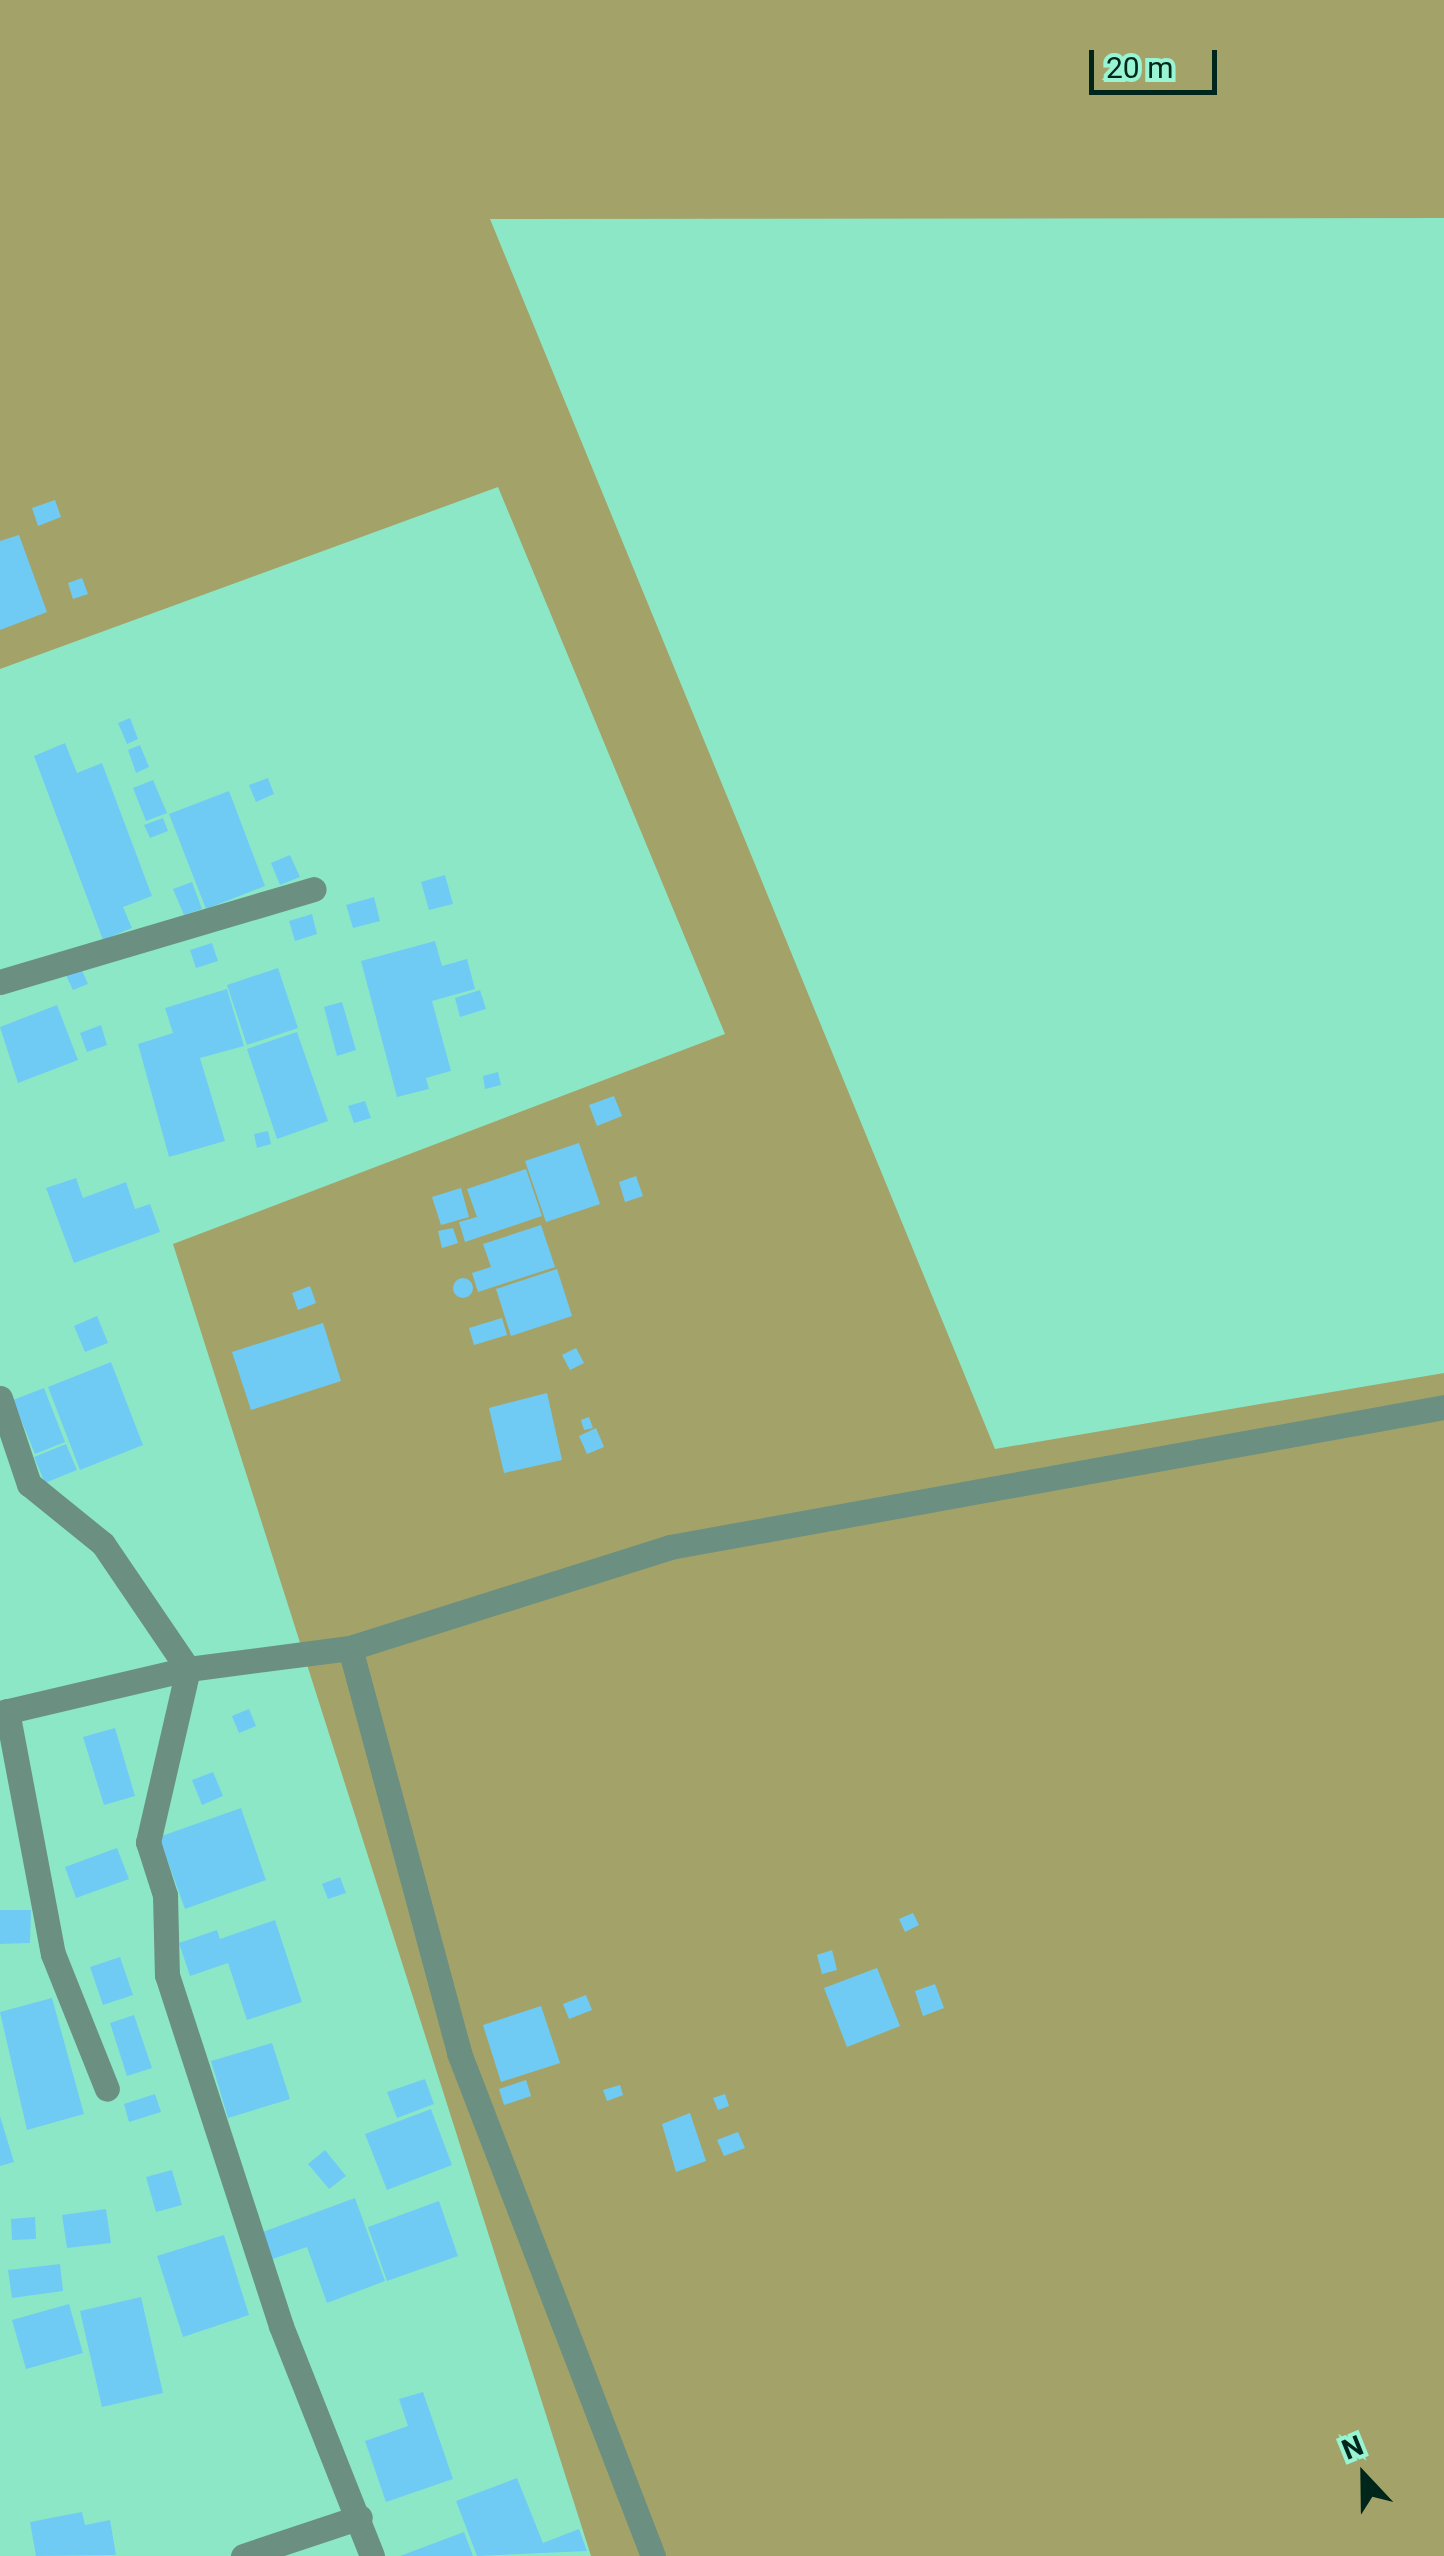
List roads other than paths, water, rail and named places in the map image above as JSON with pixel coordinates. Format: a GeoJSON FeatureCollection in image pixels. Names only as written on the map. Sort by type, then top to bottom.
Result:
{"type":"FeatureCollection","features":[{"type":"Feature","properties":{"kind":"street"},"geometry":{"type":"LineString","coordinates":[[0,982],[313,889]]}},
{"type":"Feature","properties":{"kind":"street"},"geometry":{"type":"LineString","coordinates":[[0,1398],[29,1484],[103,1544],[188,1669],[148,1842],[165,1895],[167,1976],[281,2326],[372,2556]]}},
{"type":"Feature","properties":{"kind":"street"},"geometry":{"type":"LineString","coordinates":[[107,2089],[53,1954],[4,1712],[188,1669],[350,1648],[670,1547],[1444,1407]]}},
{"type":"Feature","properties":{"kind":"street"},"geometry":{"type":"LineString","coordinates":[[350,1648],[459,2053],[653,2556]]}},
{"type":"Feature","properties":{"kind":"street"},"geometry":{"type":"LineString","coordinates":[[243,2556],[360,2518]]}}]}
